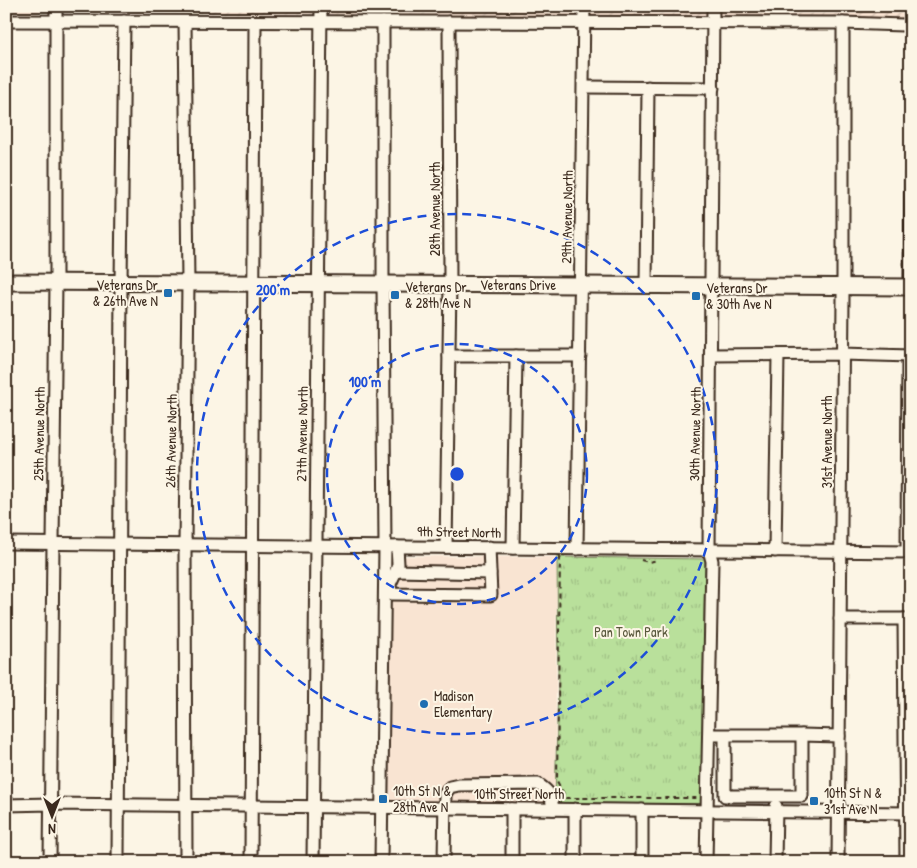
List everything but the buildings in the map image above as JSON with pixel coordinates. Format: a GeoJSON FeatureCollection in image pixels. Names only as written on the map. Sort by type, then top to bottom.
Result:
{"type":"FeatureCollection","features":[{"type":"Feature","properties":{"kind":"main road","name":"Veterans Drive"},"geometry":{"type":"LineString","coordinates":[[6,282],[910,287]]}},
{"type":"Feature","properties":{"kind":"street","name":"25th Avenue North"},"geometry":{"type":"LineString","coordinates":[[50,862],[56,282],[56,6]]}},
{"type":"Feature","properties":{"kind":"street","name":"27th Avenue North"},"geometry":{"type":"LineString","coordinates":[[313,862],[321,6]]}},
{"type":"Feature","properties":{"kind":"street","name":"29th Avenue North"},"geometry":{"type":"LineString","coordinates":[[577,548],[584,6]]}},
{"type":"Feature","properties":{"kind":"street","name":"30th Avenue North"},"geometry":{"type":"LineString","coordinates":[[706,862],[712,561],[709,550],[714,6]]}},
{"type":"Feature","properties":{"kind":"street"},"geometry":{"type":"LineString","coordinates":[[6,21],[714,22],[843,23],[907,26]]}},
{"type":"Feature","properties":{"kind":"street"},"geometry":{"type":"LineString","coordinates":[[118,862],[124,21]]}},
{"type":"Feature","properties":{"kind":"street","name":"26th Avenue North"},"geometry":{"type":"LineString","coordinates":[[184,22],[188,283],[185,545],[186,862]]}},
{"type":"Feature","properties":{"kind":"street"},"geometry":{"type":"LineString","coordinates":[[251,862],[255,22]]}},
{"type":"Feature","properties":{"kind":"street"},"geometry":{"type":"LineString","coordinates":[[381,862],[391,547],[383,284],[383,22]]}},
{"type":"Feature","properties":{"kind":"street","name":"28th Avenue North"},"geometry":{"type":"LineString","coordinates":[[446,547],[450,284],[449,22]]}},
{"type":"Feature","properties":{"kind":"street","name":"31st Avenue North"},"geometry":{"type":"LineString","coordinates":[[838,862],[843,287],[843,23]]}},
{"type":"Feature","properties":{"kind":"street"},"geometry":{"type":"LineString","coordinates":[[584,87],[713,88]]}},
{"type":"Feature","properties":{"kind":"street"},"geometry":{"type":"LineString","coordinates":[[646,285],[648,87]]}},
{"type":"Feature","properties":{"kind":"street"},"geometry":{"type":"LineString","coordinates":[[910,287],[911,173]]}},
{"type":"Feature","properties":{"kind":"street"},"geometry":{"type":"LineString","coordinates":[[711,355],[842,354],[909,356],[909,552]]}},
{"type":"Feature","properties":{"kind":"street"},"geometry":{"type":"LineString","coordinates":[[775,550],[778,355]]}},
{"type":"Feature","properties":{"kind":"street"},"geometry":{"type":"LineString","coordinates":[[449,356],[580,356]]}},
{"type":"Feature","properties":{"kind":"street"},"geometry":{"type":"LineString","coordinates":[[513,548],[516,356]]}},
{"type":"Feature","properties":{"kind":"street","name":"9th Street North"},"geometry":{"type":"LineString","coordinates":[[6,543],[909,552]]}},
{"type":"Feature","properties":{"kind":"street"},"geometry":{"type":"LineString","coordinates":[[391,547],[398,564],[390,584],[391,594],[491,595],[489,547]]}},
{"type":"Feature","properties":{"kind":"street"},"geometry":{"type":"LineString","coordinates":[[396,571],[490,572]]}},
{"type":"Feature","properties":{"kind":"street"},"geometry":{"type":"LineString","coordinates":[[840,619],[908,618],[909,813],[906,862]]}},
{"type":"Feature","properties":{"kind":"street"},"geometry":{"type":"LineString","coordinates":[[709,735],[839,736]]}},
{"type":"Feature","properties":{"kind":"street"},"geometry":{"type":"LineString","coordinates":[[725,735],[725,796],[802,796],[802,735]]}},
{"type":"Feature","properties":{"kind":"street"},"geometry":{"type":"LineString","coordinates":[[444,862],[445,794],[450,787],[459,785],[538,784],[551,796],[553,809]]}},
{"type":"Feature","properties":{"kind":"street"},"geometry":{"type":"LineString","coordinates":[[775,862],[776,796]]}},
{"type":"Feature","properties":{"kind":"street","name":"10th Street North"},"geometry":{"type":"LineString","coordinates":[[6,804],[909,813]]}},
{"type":"Feature","properties":{"kind":"street"},"geometry":{"type":"LineString","coordinates":[[512,809],[512,862]]}},
{"type":"Feature","properties":{"kind":"street"},"geometry":{"type":"LineString","coordinates":[[575,809],[575,862]]}},
{"type":"Feature","properties":{"kind":"street"},"geometry":{"type":"LineString","coordinates":[[642,810],[642,862]]}},
{"type":"Feature","properties":{"kind":"path"},"geometry":{"type":"LineString","coordinates":[[568,559],[560,558],[557,781],[566,798],[698,798]]}},
{"type":"Feature","properties":{"kind":"path"},"geometry":{"type":"LineString","coordinates":[[637,559],[648,562],[661,560]]}},
{"type":"Feature","properties":{"kind":"shaded area"},"geometry":{"type":"Polygon","coordinates":[[[6,6],[46,6],[44,10],[36,13],[6,13],[6,6]]]}},
{"type":"Feature","properties":{"kind":"shaded area"},"geometry":{"type":"Polygon","coordinates":[[[69,6],[911,6],[911,22],[892,18],[75,12],[70,10],[69,6]]]}},
{"type":"Feature","properties":{"kind":"shaded area"},"geometry":{"type":"Polygon","coordinates":[[[385,556],[557,557],[555,803],[383,802],[385,556]]]}},
{"type":"Feature","properties":{"kind":"green space","name":"Pan Town Park"},"geometry":{"type":"Polygon","coordinates":[[[557,557],[705,559],[701,804],[555,803],[558,681],[557,557]]]}},
{"type":"Feature","properties":{"kind":"place","name":"Veterans Dr & 26th Ave N"},"geometry":{"type":"Point","coordinates":[168,293]}},
{"type":"Feature","properties":{"kind":"place","name":"Veterans Dr & 28th Ave N"},"geometry":{"type":"Point","coordinates":[395,295]}},
{"type":"Feature","properties":{"kind":"place","name":"Veterans Dr & 30th Ave N"},"geometry":{"type":"Point","coordinates":[696,296]}},
{"type":"Feature","properties":{"kind":"place","name":"Madison Elementary"},"geometry":{"type":"Point","coordinates":[424,704]}},
{"type":"Feature","properties":{"kind":"place","name":"10th St N & 28th Ave N"},"geometry":{"type":"Point","coordinates":[383,799]}},
{"type":"Feature","properties":{"kind":"place","name":"10th St N & 31st Ave N"},"geometry":{"type":"Point","coordinates":[814,801]}}]}
